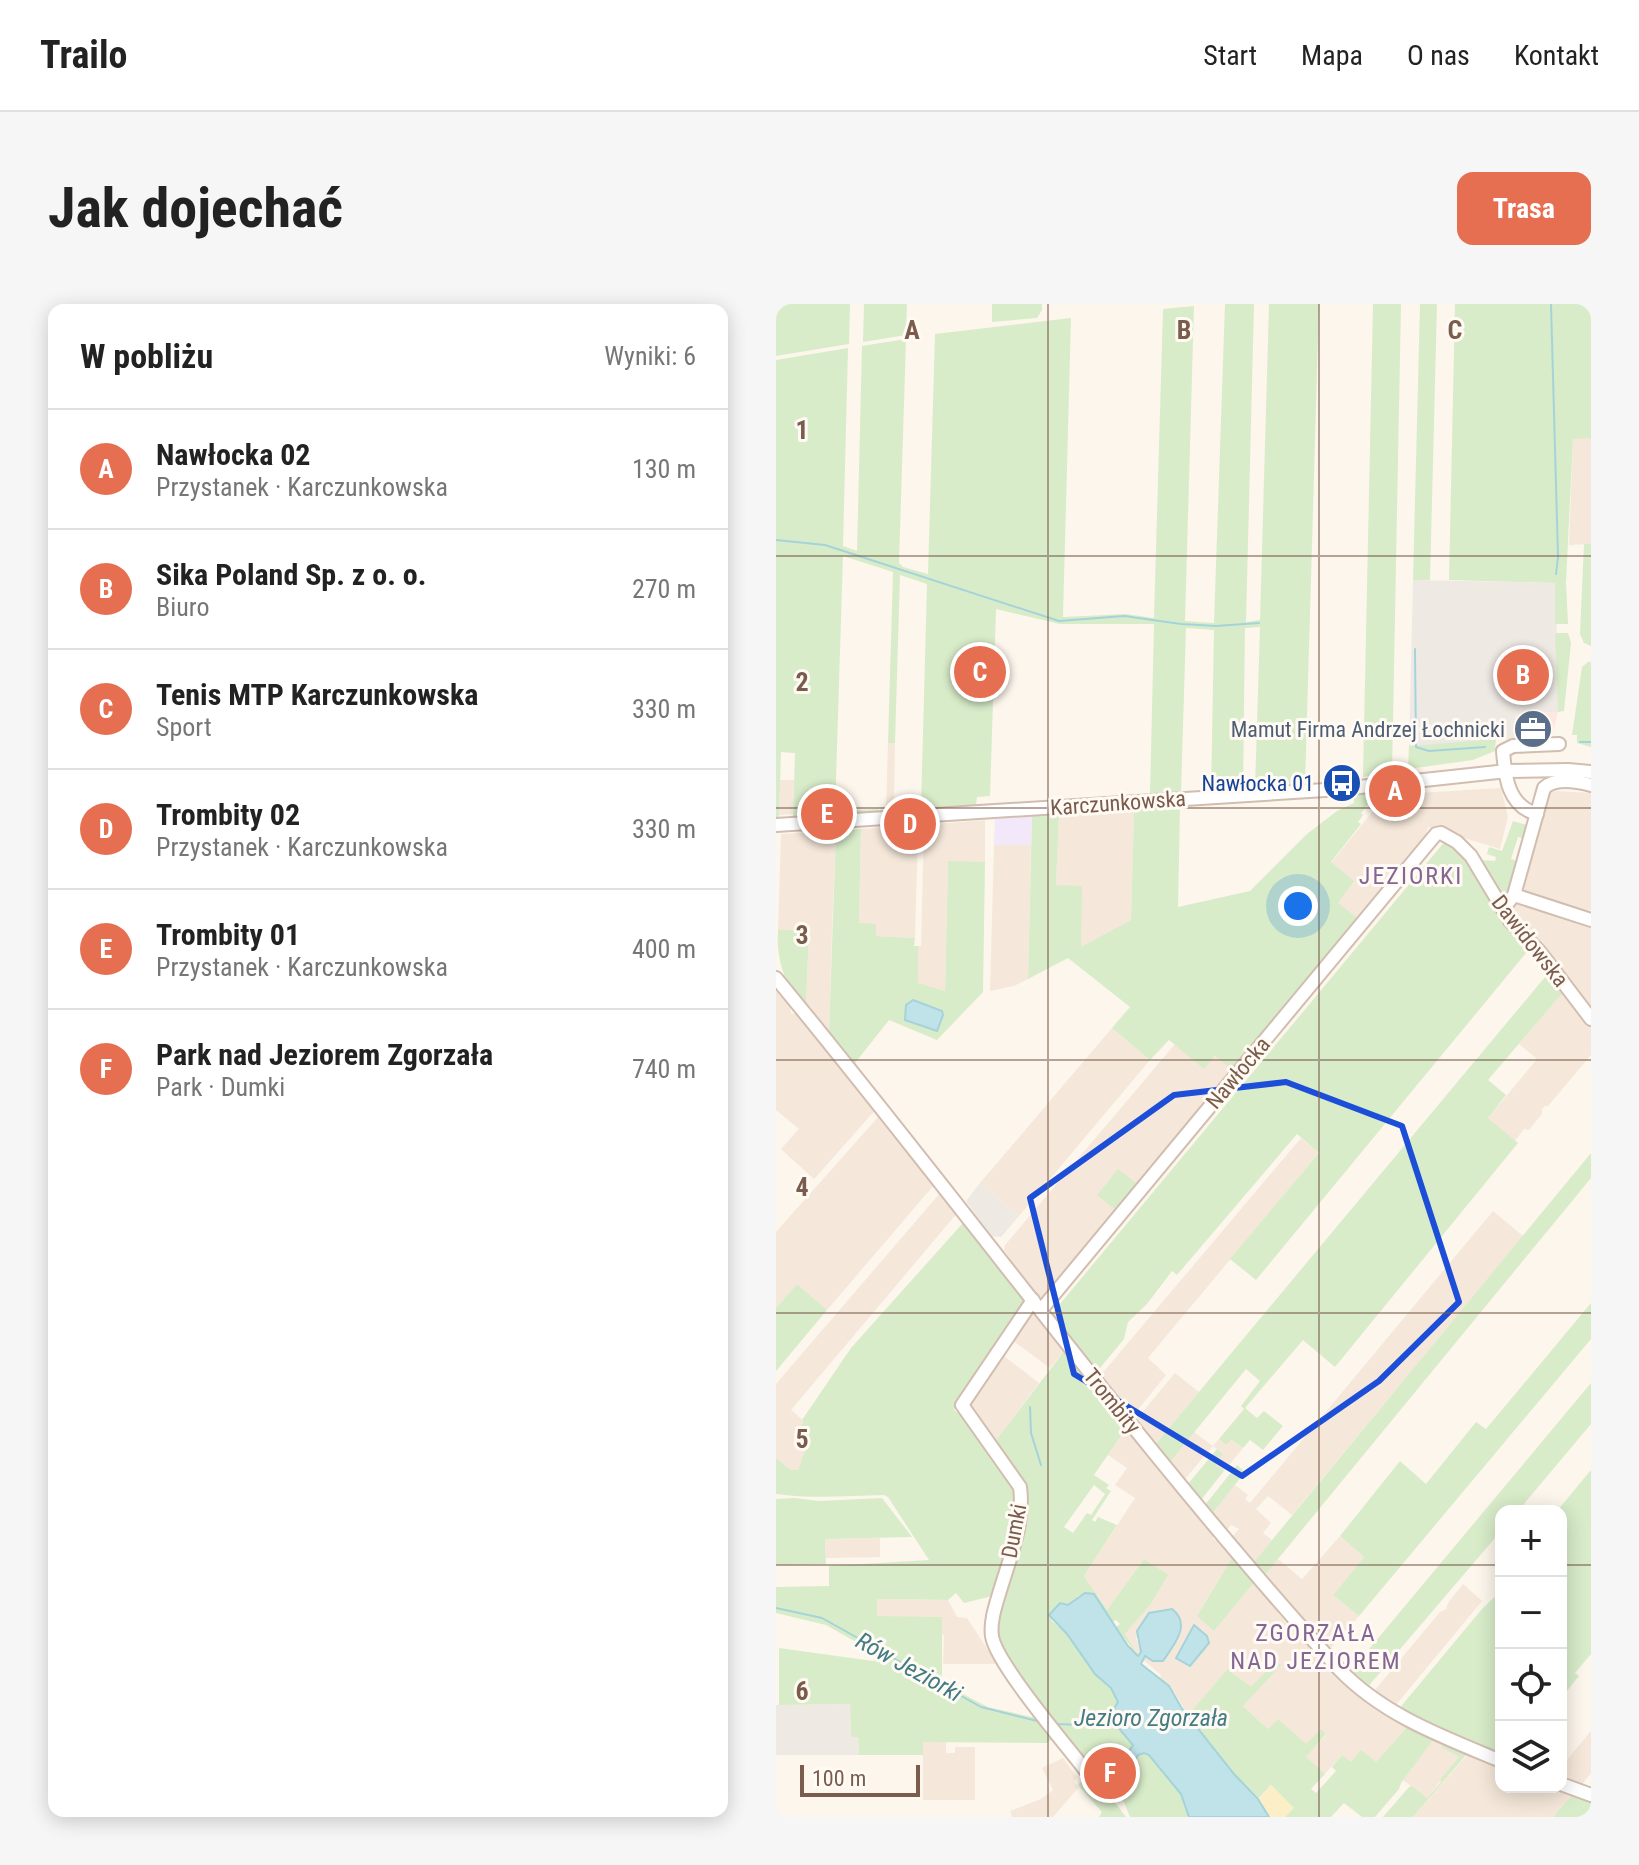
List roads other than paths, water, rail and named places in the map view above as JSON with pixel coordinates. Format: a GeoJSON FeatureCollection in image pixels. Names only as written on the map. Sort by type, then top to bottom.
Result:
{"type":"FeatureCollection","features":[{"type":"Feature","properties":{"kind":"street"},"geometry":{"type":"LineString","coordinates":[[1537,814],[1525,811],[1514,800],[1503,751],[1507,748],[1559,744]]}},
{"type":"Feature","properties":{"kind":"street","name":"Karczunkowska"},"geometry":{"type":"LineString","coordinates":[[776,825],[1341,789],[1507,771],[1591,770]]}},
{"type":"Feature","properties":{"kind":"street"},"geometry":{"type":"LineString","coordinates":[[1503,909],[1514,895],[1542,792],[1547,784],[1560,781],[1591,785]]}},
{"type":"Feature","properties":{"kind":"street","name":"Dawidowska"},"geometry":{"type":"LineString","coordinates":[[1436,834],[1444,834],[1463,847],[1503,909],[1591,1019]]}},
{"type":"Feature","properties":{"kind":"street","name":"Nawłocka"},"geometry":{"type":"LineString","coordinates":[[1037,1305],[1436,834]]}},
{"type":"Feature","properties":{"kind":"street"},"geometry":{"type":"LineString","coordinates":[[1514,895],[1591,920]]}},
{"type":"Feature","properties":{"kind":"street","name":"Trombity"},"geometry":{"type":"LineString","coordinates":[[776,978],[1172,1476],[1314,1642],[1355,1686],[1377,1702],[1407,1719],[1495,1758]]}},
{"type":"Feature","properties":{"kind":"street","name":"Dumki"},"geometry":{"type":"LineString","coordinates":[[1037,1305],[962,1405],[1020,1487],[1016,1541],[997,1599],[992,1640],[1003,1661],[1086,1771]]}},
{"type":"Feature","properties":{"kind":"street"},"geometry":{"type":"LineString","coordinates":[[1567,1786],[1591,1795]]}},
{"type":"Feature","properties":{"kind":"water"},"geometry":{"type":"Polygon","coordinates":[[[913,1000],[942,1011],[937,1031],[905,1020],[906,1005],[913,1000]]]}},
{"type":"Feature","properties":{"kind":"water","name":"Jezioro Zgorzała"},"geometry":{"type":"Polygon","coordinates":[[[1085,1593],[1094,1594],[1138,1656],[1141,1652],[1137,1631],[1149,1613],[1172,1609],[1178,1615],[1181,1621],[1179,1635],[1163,1661],[1153,1661],[1145,1656],[1141,1664],[1169,1686],[1181,1707],[1258,1799],[1269,1817],[1189,1817],[1181,1794],[1149,1755],[1138,1755],[1126,1774],[1119,1767],[1133,1745],[1112,1720],[1111,1714],[1118,1702],[1111,1688],[1095,1674],[1067,1634],[1049,1615],[1060,1603],[1068,1605],[1085,1593]]]}},
{"type":"Feature","properties":{"kind":"water"},"geometry":{"type":"Polygon","coordinates":[[[1194,1625],[1207,1636],[1209,1643],[1190,1666],[1176,1658],[1194,1625]]]}},
{"type":"Feature","properties":{"kind":"waterway"},"geometry":{"type":"LineString","coordinates":[[1551,304],[1556,574]]}},
{"type":"Feature","properties":{"kind":"waterway"},"geometry":{"type":"LineString","coordinates":[[776,540],[825,545],[1059,621],[1124,616],[1216,626],[1259,623]]}},
{"type":"Feature","properties":{"kind":"waterway"},"geometry":{"type":"LineString","coordinates":[[1415,649],[1416,747],[1429,751],[1485,747]]}},
{"type":"Feature","properties":{"kind":"waterway"},"geometry":{"type":"LineString","coordinates":[[1580,742],[1591,742]]}},
{"type":"Feature","properties":{"kind":"waterway"},"geometry":{"type":"LineString","coordinates":[[1030,1407],[1031,1433],[1041,1465]]}},
{"type":"Feature","properties":{"kind":"waterway","name":"Rów Jeziorki"},"geometry":{"type":"LineString","coordinates":[[776,1608],[822,1618],[981,1707],[1041,1722]]}},
{"type":"Feature","properties":{"kind":"waterway","name":"Rów Jeziorki"},"geometry":{"type":"LineString","coordinates":[[1056,1724],[1115,1726]]}},
{"type":"Feature","properties":{"kind":"place","name":"Tenis MTP Karczunkowska"},"geometry":{"type":"Point","coordinates":[980,672]}},
{"type":"Feature","properties":{"kind":"place","name":"Sika Poland Sp. z o. o."},"geometry":{"type":"Point","coordinates":[1523,675]}},
{"type":"Feature","properties":{"kind":"place","name":"Mamut Firma Andrzej Łochnicki"},"geometry":{"type":"Point","coordinates":[1533,729]}},
{"type":"Feature","properties":{"kind":"place","name":"Nawłocka 01"},"geometry":{"type":"Point","coordinates":[1342,783]}},
{"type":"Feature","properties":{"kind":"place","name":"Nawłocka 02"},"geometry":{"type":"Point","coordinates":[1395,791]}},
{"type":"Feature","properties":{"kind":"place","name":"Trombity 01"},"geometry":{"type":"Point","coordinates":[827,814]}},
{"type":"Feature","properties":{"kind":"place","name":"Trombity 02"},"geometry":{"type":"Point","coordinates":[910,824]}},
{"type":"Feature","properties":{"kind":"place","name":"Park nad Jeziorem Zgorzała"},"geometry":{"type":"Point","coordinates":[1110,1773]}},
{"type":"Feature","properties":{"kind":"district","name":"JEZIORKI"},"geometry":{"type":"Point","coordinates":[1411,876]}},
{"type":"Feature","properties":{"kind":"district","name":"ZGORZAŁA NAD JEZIOREM"},"geometry":{"type":"Point","coordinates":[1316,1647]}}]}
